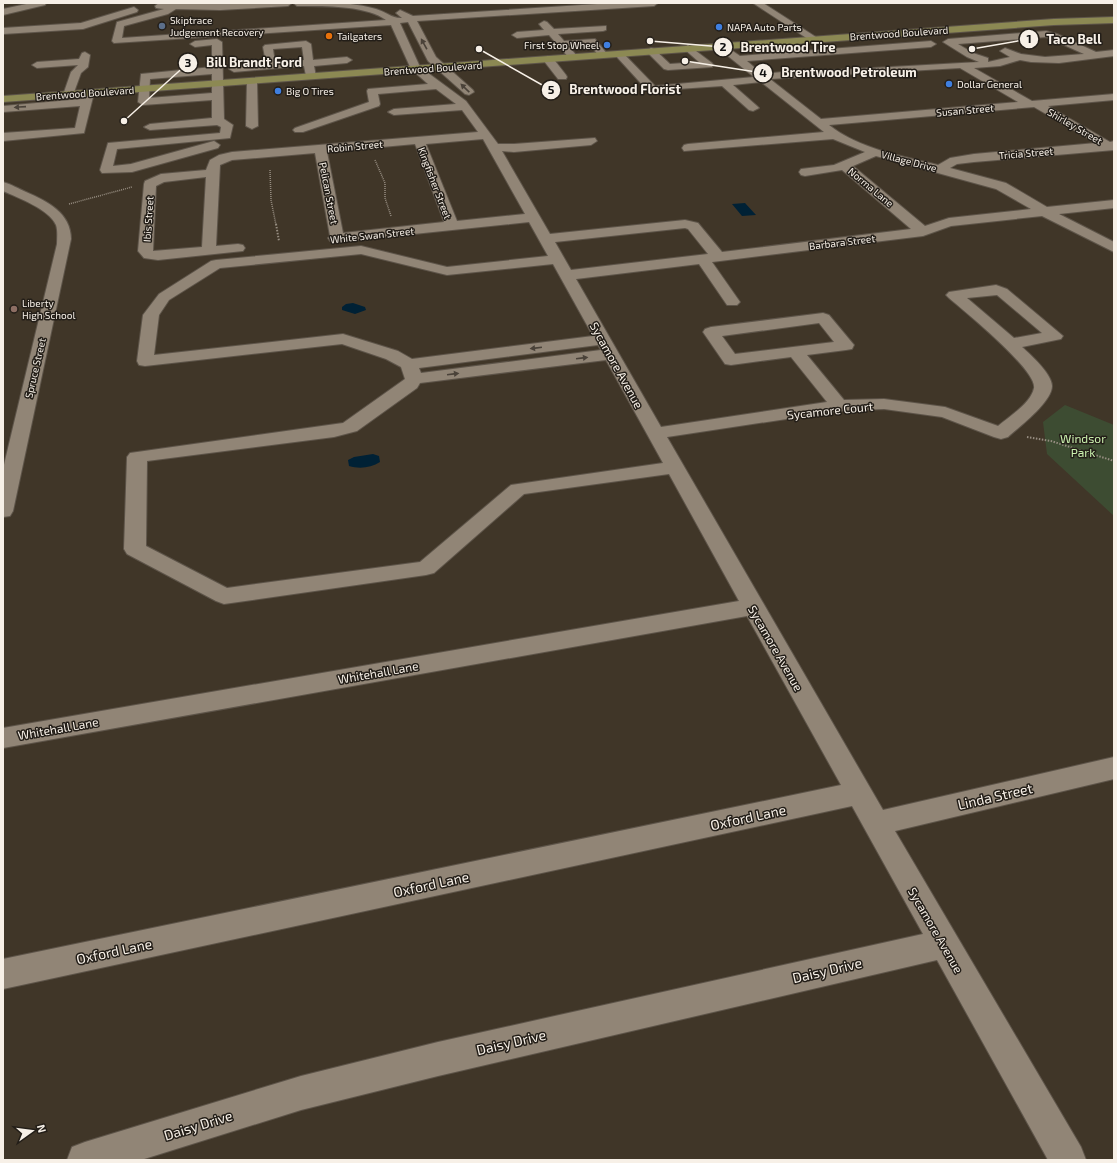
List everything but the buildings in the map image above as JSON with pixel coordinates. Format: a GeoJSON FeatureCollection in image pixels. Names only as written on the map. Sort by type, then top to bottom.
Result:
{"type":"FeatureCollection","features":[{"type":"Feature","properties":{"kind":"main road","name":"Brentwood Boulevard"},"geometry":{"type":"LineString","coordinates":[[1054,22],[1068,18],[1114,14]]}},
{"type":"Feature","properties":{"kind":"main road","name":"Brentwood Boulevard"},"geometry":{"type":"LineString","coordinates":[[3,99],[68,94],[87,102],[144,89],[218,83],[911,32],[1054,22],[1114,20]]}},
{"type":"Feature","properties":{"kind":"street"},"geometry":{"type":"LineString","coordinates":[[3,7],[19,3]]}},
{"type":"Feature","properties":{"kind":"street"},"geometry":{"type":"LineString","coordinates":[[3,12],[42,3]]}},
{"type":"Feature","properties":{"kind":"street"},"geometry":{"type":"LineString","coordinates":[[297,3],[333,4],[366,10],[390,18],[394,22]]}},
{"type":"Feature","properties":{"kind":"street"},"geometry":{"type":"LineString","coordinates":[[363,3],[393,10],[411,19],[432,59],[475,98]]}},
{"type":"Feature","properties":{"kind":"street"},"geometry":{"type":"LineString","coordinates":[[470,3],[478,14]]}},
{"type":"Feature","properties":{"kind":"street"},"geometry":{"type":"LineString","coordinates":[[173,7],[165,12],[120,24],[117,40],[206,27],[294,30],[394,22],[411,19],[532,11],[584,5],[654,3]]}},
{"type":"Feature","properties":{"kind":"street"},"geometry":{"type":"LineString","coordinates":[[757,3],[814,39]]}},
{"type":"Feature","properties":{"kind":"street"},"geometry":{"type":"LineString","coordinates":[[4,36],[83,26],[88,23],[144,5],[173,7],[210,5],[290,9],[294,30]]}},
{"type":"Feature","properties":{"kind":"street"},"geometry":{"type":"LineString","coordinates":[[206,27],[210,5]]}},
{"type":"Feature","properties":{"kind":"street"},"geometry":{"type":"LineString","coordinates":[[532,11],[573,57]]}},
{"type":"Feature","properties":{"kind":"street","name":"Sycamore Avenue"},"geometry":{"type":"LineString","coordinates":[[394,22],[416,69],[459,101],[490,141],[943,944],[1068,1160]]}},
{"type":"Feature","properties":{"kind":"street"},"geometry":{"type":"LineString","coordinates":[[1054,22],[1072,30]]}},
{"type":"Feature","properties":{"kind":"street"},"geometry":{"type":"LineString","coordinates":[[517,35],[603,28]]}},
{"type":"Feature","properties":{"kind":"street"},"geometry":{"type":"LineString","coordinates":[[651,51],[671,67],[708,65],[780,56],[934,46],[911,32]]}},
{"type":"Feature","properties":{"kind":"street"},"geometry":{"type":"LineString","coordinates":[[1041,34],[1075,51],[1045,55]]}},
{"type":"Feature","properties":{"kind":"street"},"geometry":{"type":"LineString","coordinates":[[1001,64],[976,58],[948,42],[1041,34],[1054,36],[1094,55]]}},
{"type":"Feature","properties":{"kind":"street"},"geometry":{"type":"LineString","coordinates":[[982,38],[1018,57],[1054,60],[1114,54]]}},
{"type":"Feature","properties":{"kind":"street"},"geometry":{"type":"LineString","coordinates":[[142,48],[217,42],[218,116],[227,125],[226,136],[112,146],[106,170],[132,168],[214,145]]}},
{"type":"Feature","properties":{"kind":"street"},"geometry":{"type":"LineString","coordinates":[[561,44],[592,42],[603,55]]}},
{"type":"Feature","properties":{"kind":"street"},"geometry":{"type":"LineString","coordinates":[[271,66],[268,47],[306,44],[312,76]]}},
{"type":"Feature","properties":{"kind":"street"},"geometry":{"type":"LineString","coordinates":[[1100,44],[1114,50]]}},
{"type":"Feature","properties":{"kind":"street","name":"Village Drive"},"geometry":{"type":"LineString","coordinates":[[721,46],[731,62],[761,78],[834,135],[875,152],[1001,186],[1045,212],[1114,248]]}},
{"type":"Feature","properties":{"kind":"street"},"geometry":{"type":"LineString","coordinates":[[688,48],[708,65]]}},
{"type":"Feature","properties":{"kind":"street"},"geometry":{"type":"LineString","coordinates":[[619,54],[652,89],[804,72],[820,74],[962,64],[1001,64],[1018,57]]}},
{"type":"Feature","properties":{"kind":"street"},"geometry":{"type":"LineString","coordinates":[[780,56],[804,72]]}},
{"type":"Feature","properties":{"kind":"street","name":"Shirley Street"},"geometry":{"type":"LineString","coordinates":[[949,56],[1016,97],[1112,146]]}},
{"type":"Feature","properties":{"kind":"street"},"geometry":{"type":"LineString","coordinates":[[37,65],[85,58],[83,67],[76,72],[68,94]]}},
{"type":"Feature","properties":{"kind":"street"},"geometry":{"type":"LineString","coordinates":[[548,59],[562,77]]}},
{"type":"Feature","properties":{"kind":"street"},"geometry":{"type":"LineString","coordinates":[[234,69],[347,60]]}},
{"type":"Feature","properties":{"kind":"street"},"geometry":{"type":"LineString","coordinates":[[154,65],[218,66]]}},
{"type":"Feature","properties":{"kind":"street"},"geometry":{"type":"LineString","coordinates":[[218,66],[145,76],[143,102],[218,96]]}},
{"type":"Feature","properties":{"kind":"street"},"geometry":{"type":"LineString","coordinates":[[372,91],[378,84],[375,72]]}},
{"type":"Feature","properties":{"kind":"street"},"geometry":{"type":"LineString","coordinates":[[252,81],[252,126]]}},
{"type":"Feature","properties":{"kind":"street"},"geometry":{"type":"LineString","coordinates":[[725,82],[753,108]]}},
{"type":"Feature","properties":{"kind":"street"},"geometry":{"type":"LineString","coordinates":[[372,91],[440,86]]}},
{"type":"Feature","properties":{"kind":"street"},"geometry":{"type":"LineString","coordinates":[[299,130],[375,104],[372,91]]}},
{"type":"Feature","properties":{"kind":"street"},"geometry":{"type":"LineString","coordinates":[[806,114],[1016,97]]}},
{"type":"Feature","properties":{"kind":"street","name":"Susan Street"},"geometry":{"type":"LineString","coordinates":[[817,123],[1114,97]]}},
{"type":"Feature","properties":{"kind":"street"},"geometry":{"type":"LineString","coordinates":[[3,109],[87,102]]}},
{"type":"Feature","properties":{"kind":"street"},"geometry":{"type":"LineString","coordinates":[[3,118],[87,102]]}},
{"type":"Feature","properties":{"kind":"street"},"geometry":{"type":"LineString","coordinates":[[3,137],[80,131],[87,102]]}},
{"type":"Feature","properties":{"kind":"street"},"geometry":{"type":"LineString","coordinates":[[394,112],[464,107]]}},
{"type":"Feature","properties":{"kind":"street","name":"Sycamore Avenue"},"geometry":{"type":"LineString","coordinates":[[481,109],[490,141]]}},
{"type":"Feature","properties":{"kind":"street"},"geometry":{"type":"LineString","coordinates":[[152,121],[218,116]]}},
{"type":"Feature","properties":{"kind":"street"},"geometry":{"type":"LineString","coordinates":[[688,148],[834,135]]}},
{"type":"Feature","properties":{"kind":"street","name":"Robin Street"},"geometry":{"type":"LineString","coordinates":[[212,173],[214,163],[223,158],[419,140],[490,141],[514,148],[591,141]]}},
{"type":"Feature","properties":{"kind":"street","name":"Kingfisher Street"},"geometry":{"type":"LineString","coordinates":[[419,140],[452,226]]}},
{"type":"Feature","properties":{"kind":"street","name":"Tricia Street"},"geometry":{"type":"LineString","coordinates":[[940,169],[954,161],[974,158],[1112,146]]}},
{"type":"Feature","properties":{"kind":"street","name":"Pelican Street"},"geometry":{"type":"LineString","coordinates":[[320,149],[337,238]]}},
{"type":"Feature","properties":{"kind":"street","name":"Norma Lane"},"geometry":{"type":"LineString","coordinates":[[875,152],[844,165],[923,232]]}},
{"type":"Feature","properties":{"kind":"street"},"geometry":{"type":"LineString","coordinates":[[805,172],[836,168],[844,165]]}},
{"type":"Feature","properties":{"kind":"street"},"geometry":{"type":"LineString","coordinates":[[212,173],[209,251],[279,244]]}},
{"type":"Feature","properties":{"kind":"street","name":"Ibis Street"},"geometry":{"type":"LineString","coordinates":[[209,251],[158,256],[149,255],[145,251],[150,184],[161,178],[212,173]]}},
{"type":"Feature","properties":{"kind":"street","name":"Spruce Street"},"geometry":{"type":"LineString","coordinates":[[3,186],[52,211],[61,223],[64,231],[64,244],[3,511]]}},
{"type":"Feature","properties":{"kind":"street","name":"Barbara Street"},"geometry":{"type":"LineString","coordinates":[[557,258],[703,260],[923,232],[949,222],[1114,204]]}},
{"type":"Feature","properties":{"kind":"street","name":"White Swan Street"},"geometry":{"type":"LineString","coordinates":[[323,240],[534,217]]}},
{"type":"Feature","properties":{"kind":"street"},"geometry":{"type":"LineString","coordinates":[[606,347],[411,371],[392,355],[343,339],[145,361],[151,315],[164,297],[216,264],[361,250],[447,271],[557,258],[685,224],[693,226],[719,258]]}},
{"type":"Feature","properties":{"kind":"street"},"geometry":{"type":"LineString","coordinates":[[703,260],[732,302]]}},
{"type":"Feature","properties":{"kind":"street"},"geometry":{"type":"LineString","coordinates":[[1000,433],[1039,397],[1043,386],[1042,378],[1010,344],[954,295],[996,290],[1002,292],[1055,336],[1010,344]]}},
{"type":"Feature","properties":{"kind":"street"},"geometry":{"type":"LineString","coordinates":[[823,318],[846,345],[796,352],[731,360],[711,332],[823,318]]}},
{"type":"Feature","properties":{"kind":"street"},"geometry":{"type":"LineString","coordinates":[[796,352],[839,406]]}},
{"type":"Feature","properties":{"kind":"street"},"geometry":{"type":"LineString","coordinates":[[411,371],[411,384],[350,427],[334,431],[138,457],[135,549],[224,596],[426,568],[518,489],[674,466]]}},
{"type":"Feature","properties":{"kind":"street","name":"Sycamore Court"},"geometry":{"type":"LineString","coordinates":[[656,433],[839,406],[884,404],[945,412],[1000,433]]}},
{"type":"Feature","properties":{"kind":"street","name":"Whitehall Lane"},"geometry":{"type":"LineString","coordinates":[[3,738],[752,607]]}},
{"type":"Feature","properties":{"kind":"street","name":"Linda Street"},"geometry":{"type":"LineString","coordinates":[[875,824],[1111,773]]}},
{"type":"Feature","properties":{"kind":"street","name":"Oxford Lane"},"geometry":{"type":"LineString","coordinates":[[3,974],[858,793]]}},
{"type":"Feature","properties":{"kind":"street","name":"Daisy Drive"},"geometry":{"type":"LineString","coordinates":[[85,1160],[301,1093],[446,1057],[943,944]]}},
{"type":"Feature","properties":{"kind":"path"},"geometry":{"type":"LineString","coordinates":[[372,144],[373,156],[385,183],[385,198],[396,232]]}},
{"type":"Feature","properties":{"kind":"path"},"geometry":{"type":"LineString","coordinates":[[271,153],[271,200],[279,244]]}},
{"type":"Feature","properties":{"kind":"path"},"geometry":{"type":"LineString","coordinates":[[1000,433],[1051,441],[1114,461]]}},
{"type":"Feature","properties":{"kind":"green space","name":"Windsor Park"},"geometry":{"type":"Polygon","coordinates":[[[1065,405],[1114,425],[1114,516],[1047,454],[1043,422],[1065,405]]]}},
{"type":"Feature","properties":{"kind":"water"},"geometry":{"type":"Polygon","coordinates":[[[745,203],[756,215],[742,216],[732,204],[745,203]]]}},
{"type":"Feature","properties":{"kind":"water"},"geometry":{"type":"Polygon","coordinates":[[[353,303],[365,307],[366,310],[355,314],[342,310],[342,307],[346,304],[353,303]]]}},
{"type":"Feature","properties":{"kind":"water"},"geometry":{"type":"Polygon","coordinates":[[[373,454],[379,456],[380,462],[373,466],[349,466],[348,460],[354,457],[373,454]]]}},
{"type":"Feature","properties":{"kind":"place","name":"Skiptrace Judgement Recovery"},"geometry":{"type":"Point","coordinates":[162,26]}},
{"type":"Feature","properties":{"kind":"place","name":"NAPA Auto Parts"},"geometry":{"type":"Point","coordinates":[719,27]}},
{"type":"Feature","properties":{"kind":"place","name":"Tailgaters"},"geometry":{"type":"Point","coordinates":[329,36]}},
{"type":"Feature","properties":{"kind":"place","name":"Brentwood Tire"},"geometry":{"type":"Point","coordinates":[650,41]}},
{"type":"Feature","properties":{"kind":"place","name":"First Stop Wheel"},"geometry":{"type":"Point","coordinates":[607,45]}},
{"type":"Feature","properties":{"kind":"place","name":"Brentwood Florist"},"geometry":{"type":"Point","coordinates":[479,49]}},
{"type":"Feature","properties":{"kind":"place","name":"Taco Bell"},"geometry":{"type":"Point","coordinates":[972,49]}},
{"type":"Feature","properties":{"kind":"place","name":"Brentwood Petroleum"},"geometry":{"type":"Point","coordinates":[685,61]}},
{"type":"Feature","properties":{"kind":"place","name":"Dollar General"},"geometry":{"type":"Point","coordinates":[949,84]}},
{"type":"Feature","properties":{"kind":"place","name":"Big O Tires"},"geometry":{"type":"Point","coordinates":[278,91]}},
{"type":"Feature","properties":{"kind":"place","name":"Bill Brandt Ford"},"geometry":{"type":"Point","coordinates":[124,121]}},
{"type":"Feature","properties":{"kind":"place","name":"Liberty High School"},"geometry":{"type":"Point","coordinates":[14,309]}}]}
